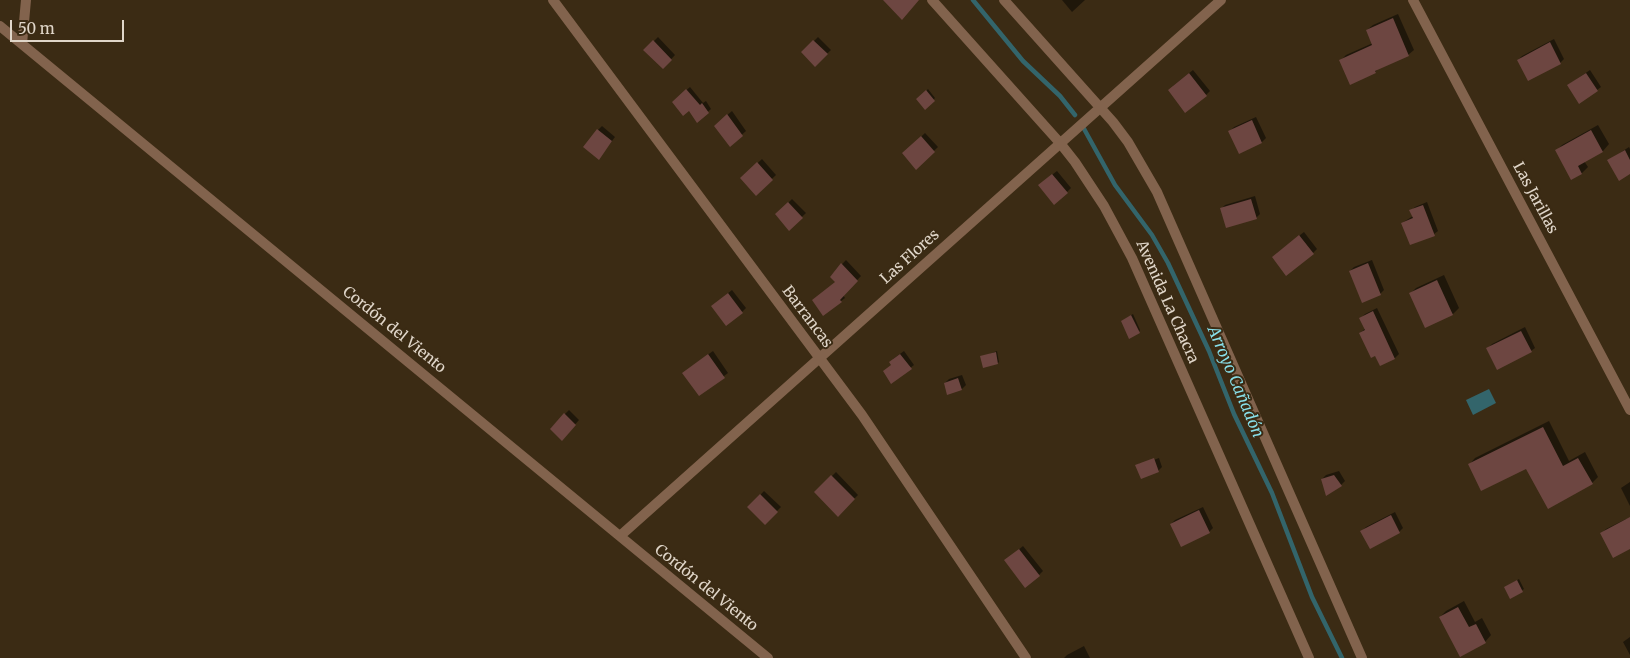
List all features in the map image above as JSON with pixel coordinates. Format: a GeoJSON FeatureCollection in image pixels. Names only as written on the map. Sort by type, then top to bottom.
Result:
{"type":"FeatureCollection","features":[{"type":"Feature","properties":{"kind":"street"},"geometry":{"type":"LineString","coordinates":[[22,44],[26,0]]}},
{"type":"Feature","properties":{"kind":"street","name":"Barrancas"},"geometry":{"type":"LineString","coordinates":[[553,0],[884,446],[1026,658]]}},
{"type":"Feature","properties":{"kind":"street","name":"Avenida La Chacra"},"geometry":{"type":"LineString","coordinates":[[932,0],[1060,143],[1104,206],[1132,258],[1309,658]]}},
{"type":"Feature","properties":{"kind":"street"},"geometry":{"type":"LineString","coordinates":[[1004,0],[1101,107],[1128,142],[1157,192],[1362,658]]}},
{"type":"Feature","properties":{"kind":"street","name":"Las Flores"},"geometry":{"type":"LineString","coordinates":[[620,536],[1221,0]]}},
{"type":"Feature","properties":{"kind":"street","name":"Las Jarillas"},"geometry":{"type":"LineString","coordinates":[[1413,0],[1630,410]]}},
{"type":"Feature","properties":{"kind":"street","name":"Cordón del Viento"},"geometry":{"type":"LineString","coordinates":[[0,26],[768,658]]}},
{"type":"Feature","properties":{"kind":"water"},"geometry":{"type":"Polygon","coordinates":[[[1489,389],[1496,403],[1473,415],[1466,400],[1489,389]]]}},
{"type":"Feature","properties":{"kind":"building"},"geometry":{"type":"Polygon","coordinates":[[[883,0],[919,0],[902,20],[883,0]]]}},
{"type":"Feature","properties":{"kind":"building"},"geometry":{"type":"Polygon","coordinates":[[[1393,18],[1409,56],[1375,71],[1376,73],[1350,85],[1339,60],[1372,45],[1366,30],[1393,18]]]}},
{"type":"Feature","properties":{"kind":"building"},"geometry":{"type":"Polygon","coordinates":[[[653,40],[672,60],[663,69],[643,50],[653,40]]]}},
{"type":"Feature","properties":{"kind":"building"},"geometry":{"type":"Polygon","coordinates":[[[813,40],[828,54],[815,67],[801,52],[813,40]]]}},
{"type":"Feature","properties":{"kind":"building"},"geometry":{"type":"Polygon","coordinates":[[[1550,42],[1561,64],[1528,81],[1517,60],[1550,42]]]}},
{"type":"Feature","properties":{"kind":"building"},"geometry":{"type":"Polygon","coordinates":[[[1189,73],[1207,96],[1185,113],[1168,90],[1189,73]]]}},
{"type":"Feature","properties":{"kind":"building"},"geometry":{"type":"Polygon","coordinates":[[[1586,73],[1598,91],[1579,104],[1567,85],[1586,73]]]}},
{"type":"Feature","properties":{"kind":"building"},"geometry":{"type":"Polygon","coordinates":[[[686,89],[700,105],[702,103],[709,113],[697,123],[689,111],[683,116],[672,102],[686,89]]]}},
{"type":"Feature","properties":{"kind":"building"},"geometry":{"type":"Polygon","coordinates":[[[926,90],[935,101],[925,110],[916,99],[926,90]]]}},
{"type":"Feature","properties":{"kind":"building"},"geometry":{"type":"Polygon","coordinates":[[[727,114],[743,136],[730,147],[714,126],[727,114]]]}},
{"type":"Feature","properties":{"kind":"building"},"geometry":{"type":"Polygon","coordinates":[[[1252,120],[1262,143],[1239,154],[1228,131],[1252,120]]]}},
{"type":"Feature","properties":{"kind":"building"},"geometry":{"type":"Polygon","coordinates":[[[597,129],[612,141],[599,160],[583,147],[597,129]]]}},
{"type":"Feature","properties":{"kind":"building"},"geometry":{"type":"Polygon","coordinates":[[[1591,130],[1603,152],[1578,166],[1582,174],[1571,180],[1555,150],[1591,130]]]}},
{"type":"Feature","properties":{"kind":"building"},"geometry":{"type":"Polygon","coordinates":[[[921,136],[935,152],[916,170],[902,153],[921,136]]]}},
{"type":"Feature","properties":{"kind":"building"},"geometry":{"type":"Polygon","coordinates":[[[1625,150],[1630,160],[1630,174],[1619,181],[1607,160],[1625,150]]]}},
{"type":"Feature","properties":{"kind":"building"},"geometry":{"type":"Polygon","coordinates":[[[757,162],[773,180],[756,196],[740,178],[757,162]]]}},
{"type":"Feature","properties":{"kind":"building"},"geometry":{"type":"Polygon","coordinates":[[[1052,174],[1068,193],[1054,205],[1038,185],[1052,174]]]}},
{"type":"Feature","properties":{"kind":"building"},"geometry":{"type":"Polygon","coordinates":[[[1251,199],[1257,219],[1226,228],[1220,208],[1251,199]]]}},
{"type":"Feature","properties":{"kind":"building"},"geometry":{"type":"Polygon","coordinates":[[[788,202],[803,218],[789,231],[775,214],[788,202]]]}},
{"type":"Feature","properties":{"kind":"building"},"geometry":{"type":"Polygon","coordinates":[[[1423,205],[1435,236],[1410,245],[1401,223],[1413,218],[1409,210],[1423,205]]]}},
{"type":"Feature","properties":{"kind":"building"},"geometry":{"type":"Polygon","coordinates":[[[1299,235],[1314,254],[1286,276],[1272,257],[1299,235]]]}},
{"type":"Feature","properties":{"kind":"building"},"geometry":{"type":"Polygon","coordinates":[[[841,263],[858,281],[840,300],[842,302],[823,316],[812,300],[835,282],[830,277],[841,263]]]}},
{"type":"Feature","properties":{"kind":"building"},"geometry":{"type":"Polygon","coordinates":[[[1368,263],[1381,295],[1362,303],[1349,271],[1368,263]]]}},
{"type":"Feature","properties":{"kind":"building"},"geometry":{"type":"Polygon","coordinates":[[[1437,280],[1453,315],[1425,328],[1409,293],[1437,280]]]}},
{"type":"Feature","properties":{"kind":"building"},"geometry":{"type":"Polygon","coordinates":[[[728,293],[743,313],[726,326],[711,306],[728,293]]]}},
{"type":"Feature","properties":{"kind":"building"},"geometry":{"type":"Polygon","coordinates":[[[1373,311],[1395,359],[1380,366],[1375,356],[1371,358],[1359,333],[1365,330],[1359,318],[1373,311]]]}},
{"type":"Feature","properties":{"kind":"building"},"geometry":{"type":"Polygon","coordinates":[[[1131,315],[1140,333],[1129,339],[1121,321],[1131,315]]]}},
{"type":"Feature","properties":{"kind":"building"},"geometry":{"type":"Polygon","coordinates":[[[1521,331],[1532,352],[1497,370],[1486,348],[1521,331]]]}},
{"type":"Feature","properties":{"kind":"building"},"geometry":{"type":"Polygon","coordinates":[[[996,352],[998,364],[983,368],[980,356],[996,352]]]}},
{"type":"Feature","properties":{"kind":"building"},"geometry":{"type":"Polygon","coordinates":[[[708,354],[725,378],[699,396],[682,373],[708,354]]]}},
{"type":"Feature","properties":{"kind":"building"},"geometry":{"type":"Polygon","coordinates":[[[900,354],[912,369],[891,384],[883,371],[891,365],[889,362],[900,354]]]}},
{"type":"Feature","properties":{"kind":"building"},"geometry":{"type":"Polygon","coordinates":[[[958,378],[962,390],[947,395],[944,383],[958,378]]]}},
{"type":"Feature","properties":{"kind":"building"},"geometry":{"type":"Polygon","coordinates":[[[564,413],[576,425],[562,441],[550,429],[564,413]]]}},
{"type":"Feature","properties":{"kind":"building"},"geometry":{"type":"Polygon","coordinates":[[[1543,427],[1563,466],[1578,458],[1593,484],[1548,509],[1526,469],[1481,491],[1468,464],[1543,427]]]}},
{"type":"Feature","properties":{"kind":"building"},"geometry":{"type":"Polygon","coordinates":[[[1154,458],[1159,472],[1141,479],[1135,465],[1154,458]]]}},
{"type":"Feature","properties":{"kind":"building"},"geometry":{"type":"Polygon","coordinates":[[[831,475],[855,499],[838,517],[814,492],[831,475]]]}},
{"type":"Feature","properties":{"kind":"building"},"geometry":{"type":"Polygon","coordinates":[[[1334,475],[1342,486],[1326,496],[1321,479],[1334,475]]]}},
{"type":"Feature","properties":{"kind":"building"},"geometry":{"type":"Polygon","coordinates":[[[760,494],[778,512],[765,525],[747,507],[760,494]]]}},
{"type":"Feature","properties":{"kind":"building"},"geometry":{"type":"Polygon","coordinates":[[[1199,510],[1210,533],[1181,547],[1170,524],[1199,510]]]}},
{"type":"Feature","properties":{"kind":"building"},"geometry":{"type":"Polygon","coordinates":[[[1391,515],[1400,533],[1370,549],[1360,531],[1391,515]]]}},
{"type":"Feature","properties":{"kind":"building"},"geometry":{"type":"Polygon","coordinates":[[[1630,517],[1630,549],[1613,558],[1600,533],[1630,517]]]}},
{"type":"Feature","properties":{"kind":"building"},"geometry":{"type":"Polygon","coordinates":[[[1019,549],[1040,576],[1025,588],[1004,560],[1019,549]]]}},
{"type":"Feature","properties":{"kind":"building"},"geometry":{"type":"Polygon","coordinates":[[[1517,580],[1523,592],[1510,599],[1504,587],[1517,580]]]}},
{"type":"Feature","properties":{"kind":"building"},"geometry":{"type":"Polygon","coordinates":[[[1458,607],[1469,627],[1476,624],[1486,643],[1460,657],[1439,617],[1458,607]]]}},
{"type":"Feature","properties":{"kind":"waterway","name":"Arroyo Cañadón"},"geometry":{"type":"LineString","coordinates":[[973,0],[1023,61],[1060,96],[1075,115]]}},
{"type":"Feature","properties":{"kind":"waterway","name":"Arroyo Cañadón"},"geometry":{"type":"LineString","coordinates":[[1083,127],[1115,185],[1152,235],[1168,263],[1209,351],[1234,414],[1272,493],[1312,597],[1342,658]]}}]}
